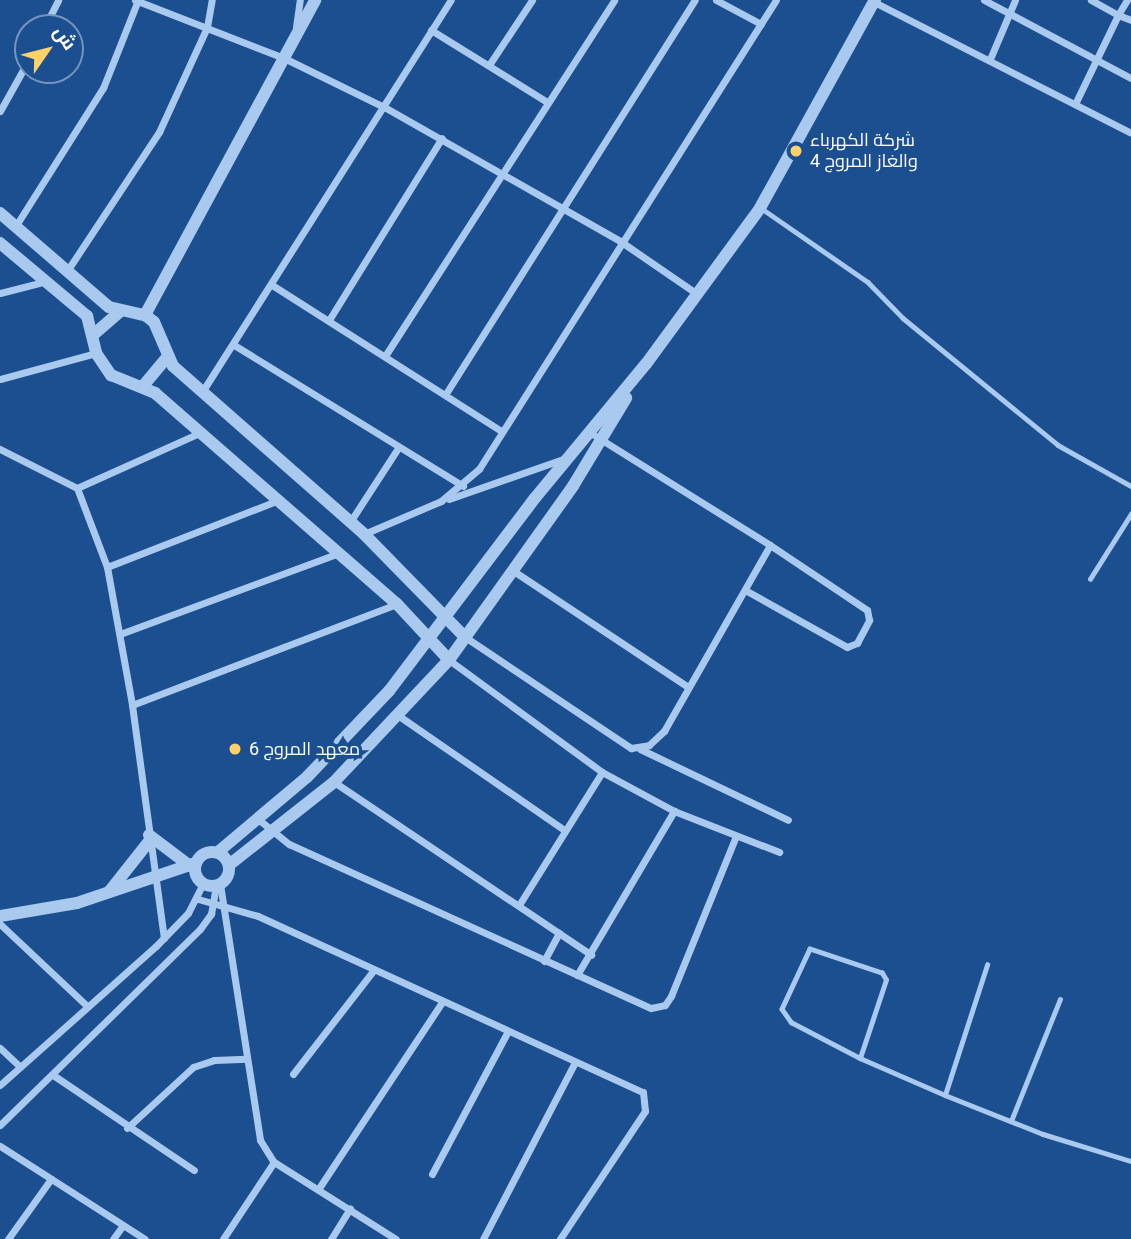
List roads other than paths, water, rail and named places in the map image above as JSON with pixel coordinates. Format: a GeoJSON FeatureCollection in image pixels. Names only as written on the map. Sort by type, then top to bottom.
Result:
{"type":"FeatureCollection","features":[{"type":"Feature","properties":{"kind":"street"},"geometry":{"type":"LineString","coordinates":[[15,227],[103,88],[137,0],[286,59],[386,107],[442,138],[501,177],[620,240],[697,293]]}},
{"type":"Feature","properties":{"kind":"street"},"geometry":{"type":"LineString","coordinates":[[66,272],[143,162],[206,27],[212,0]]}},
{"type":"Feature","properties":{"kind":"street"},"geometry":{"type":"LineString","coordinates":[[296,34],[300,0]]}},
{"type":"Feature","properties":{"kind":"street"},"geometry":{"type":"LineString","coordinates":[[145,315],[286,59],[315,0]]}},
{"type":"Feature","properties":{"kind":"street"},"geometry":{"type":"LineString","coordinates":[[201,393],[386,107],[451,0]]}},
{"type":"Feature","properties":{"kind":"street"},"geometry":{"type":"LineString","coordinates":[[489,65],[532,0]]}},
{"type":"Feature","properties":{"kind":"street"},"geometry":{"type":"LineString","coordinates":[[385,356],[614,0]]}},
{"type":"Feature","properties":{"kind":"street"},"geometry":{"type":"LineString","coordinates":[[445,394],[695,0]]}},
{"type":"Feature","properties":{"kind":"street"},"geometry":{"type":"LineString","coordinates":[[716,0],[761,24]]}},
{"type":"Feature","properties":{"kind":"street"},"geometry":{"type":"LineString","coordinates":[[441,501],[463,486],[501,431],[620,240],[776,0]]}},
{"type":"Feature","properties":{"kind":"street"},"geometry":{"type":"LineString","coordinates":[[984,0],[1131,78]]}},
{"type":"Feature","properties":{"kind":"street"},"geometry":{"type":"LineString","coordinates":[[990,59],[1007,13],[1015,0]]}},
{"type":"Feature","properties":{"kind":"street"},"geometry":{"type":"LineString","coordinates":[[1091,0],[1131,19]]}},
{"type":"Feature","properties":{"kind":"street"},"geometry":{"type":"LineString","coordinates":[[1076,104],[1127,0]]}},
{"type":"Feature","properties":{"kind":"street"},"geometry":{"type":"LineString","coordinates":[[0,1085],[164,938],[198,899],[204,876],[204,853],[218,852],[258,819],[350,733],[431,639],[568,457],[646,364],[760,208],[873,1],[1131,134]]}},
{"type":"Feature","properties":{"kind":"street"},"geometry":{"type":"LineString","coordinates":[[431,30],[547,103]]}},
{"type":"Feature","properties":{"kind":"street"},"geometry":{"type":"LineString","coordinates":[[0,111],[15,84]]}},
{"type":"Feature","properties":{"kind":"street"},"geometry":{"type":"LineString","coordinates":[[330,320],[442,138]]}},
{"type":"Feature","properties":{"kind":"street"},"geometry":{"type":"LineString","coordinates":[[0,214],[66,272],[121,311],[145,315],[160,331],[168,356],[201,393],[364,534],[465,636],[631,748],[640,749],[788,820]]}},
{"type":"Feature","properties":{"kind":"street"},"geometry":{"type":"LineString","coordinates":[[0,243],[43,282],[82,310],[93,335],[96,353],[111,375],[143,386],[397,604],[449,660],[602,772],[674,811],[735,838],[779,852]]}},
{"type":"Feature","properties":{"kind":"street"},"geometry":{"type":"LineString","coordinates":[[0,293],[43,282]]}},
{"type":"Feature","properties":{"kind":"street"},"geometry":{"type":"LineString","coordinates":[[272,285],[501,431]]}},
{"type":"Feature","properties":{"kind":"street"},"geometry":{"type":"LineString","coordinates":[[93,335],[121,311]]}},
{"type":"Feature","properties":{"kind":"street"},"geometry":{"type":"LineString","coordinates":[[234,345],[463,486]]}},
{"type":"Feature","properties":{"kind":"street"},"geometry":{"type":"LineString","coordinates":[[0,379],[96,353]]}},
{"type":"Feature","properties":{"kind":"street"},"geometry":{"type":"LineString","coordinates":[[143,386],[168,356]]}},
{"type":"Feature","properties":{"kind":"street"},"geometry":{"type":"LineString","coordinates":[[0,916],[77,903],[158,877],[204,876],[229,865],[334,782],[449,660],[600,440],[646,364]]}},
{"type":"Feature","properties":{"kind":"street"},"geometry":{"type":"LineString","coordinates":[[589,432],[770,545],[867,610],[869,620],[857,643],[847,647],[745,590]]}},
{"type":"Feature","properties":{"kind":"street"},"geometry":{"type":"LineString","coordinates":[[78,488],[197,434]]}},
{"type":"Feature","properties":{"kind":"street"},"geometry":{"type":"LineString","coordinates":[[350,522],[398,448]]}},
{"type":"Feature","properties":{"kind":"street"},"geometry":{"type":"LineString","coordinates":[[0,449],[78,488],[107,567],[132,705],[158,877],[164,938]]}},
{"type":"Feature","properties":{"kind":"street"},"geometry":{"type":"LineString","coordinates":[[364,534],[441,501],[568,457]]}},
{"type":"Feature","properties":{"kind":"street"},"geometry":{"type":"LineString","coordinates":[[107,567],[276,501]]}},
{"type":"Feature","properties":{"kind":"street"},"geometry":{"type":"LineString","coordinates":[[640,749],[657,739],[770,545]]}},
{"type":"Feature","properties":{"kind":"street"},"geometry":{"type":"LineString","coordinates":[[120,634],[336,554]]}},
{"type":"Feature","properties":{"kind":"street"},"geometry":{"type":"LineString","coordinates":[[511,570],[688,687]]}},
{"type":"Feature","properties":{"kind":"street"},"geometry":{"type":"LineString","coordinates":[[132,705],[397,604]]}},
{"type":"Feature","properties":{"kind":"street"},"geometry":{"type":"LineString","coordinates":[[399,716],[564,830]]}},
{"type":"Feature","properties":{"kind":"street"},"geometry":{"type":"LineString","coordinates":[[519,905],[602,772]]}},
{"type":"Feature","properties":{"kind":"street"},"geometry":{"type":"LineString","coordinates":[[334,782],[591,955]]}},
{"type":"Feature","properties":{"kind":"street"},"geometry":{"type":"LineString","coordinates":[[577,975],[674,811]]}},
{"type":"Feature","properties":{"kind":"street"},"geometry":{"type":"LineString","coordinates":[[258,819],[272,832],[544,961],[651,1008],[664,1004],[735,838]]}},
{"type":"Feature","properties":{"kind":"street"},"geometry":{"type":"LineString","coordinates":[[150,838],[204,876],[223,908],[256,1129],[274,1162],[396,1239]]}},
{"type":"Feature","properties":{"kind":"street"},"geometry":{"type":"LineString","coordinates":[[109,892],[150,838]]}},
{"type":"Feature","properties":{"kind":"street"},"geometry":{"type":"LineString","coordinates":[[218,852],[229,865]]}},
{"type":"Feature","properties":{"kind":"street"},"geometry":{"type":"LineString","coordinates":[[0,1125],[200,929],[214,903],[204,876]]}},
{"type":"Feature","properties":{"kind":"street"},"geometry":{"type":"LineString","coordinates":[[198,899],[223,908],[250,912],[373,971],[643,1093],[647,1106],[560,1239]]}},
{"type":"Feature","properties":{"kind":"street"},"geometry":{"type":"LineString","coordinates":[[0,923],[87,1006]]}},
{"type":"Feature","properties":{"kind":"street"},"geometry":{"type":"LineString","coordinates":[[544,961],[559,933]]}},
{"type":"Feature","properties":{"kind":"street"},"geometry":{"type":"LineString","coordinates":[[293,1074],[373,971]]}},
{"type":"Feature","properties":{"kind":"street"},"geometry":{"type":"LineString","coordinates":[[319,1188],[442,1002]]}},
{"type":"Feature","properties":{"kind":"street"},"geometry":{"type":"LineString","coordinates":[[432,1174],[508,1031]]}},
{"type":"Feature","properties":{"kind":"street"},"geometry":{"type":"LineString","coordinates":[[0,1048],[19,1066]]}},
{"type":"Feature","properties":{"kind":"street"},"geometry":{"type":"LineString","coordinates":[[127,1128],[192,1067],[214,1060],[247,1059]]}},
{"type":"Feature","properties":{"kind":"street"},"geometry":{"type":"LineString","coordinates":[[482,1239],[575,1062]]}},
{"type":"Feature","properties":{"kind":"street"},"geometry":{"type":"LineString","coordinates":[[53,1075],[127,1128],[194,1170]]}},
{"type":"Feature","properties":{"kind":"street"},"geometry":{"type":"LineString","coordinates":[[0,1146],[145,1239]]}},
{"type":"Feature","properties":{"kind":"street"},"geometry":{"type":"LineString","coordinates":[[223,1239],[274,1162]]}},
{"type":"Feature","properties":{"kind":"street"},"geometry":{"type":"LineString","coordinates":[[8,1239],[51,1179]]}},
{"type":"Feature","properties":{"kind":"street"},"geometry":{"type":"LineString","coordinates":[[331,1239],[350,1208]]}},
{"type":"Feature","properties":{"kind":"street"},"geometry":{"type":"LineString","coordinates":[[113,1239],[122,1225]]}},
{"type":"Feature","properties":{"kind":"lane"},"geometry":{"type":"LineString","coordinates":[[760,208],[868,282],[903,318],[1021,418],[1058,445],[1131,486]]}},
{"type":"Feature","properties":{"kind":"lane"},"geometry":{"type":"LineString","coordinates":[[1090,579],[1131,514]]}},
{"type":"Feature","properties":{"kind":"lane"},"geometry":{"type":"LineString","coordinates":[[860,1058],[886,989],[886,980],[881,972],[810,949],[782,1009],[791,1023],[860,1058],[945,1095],[1011,1121],[1131,1161]]}},
{"type":"Feature","properties":{"kind":"lane"},"geometry":{"type":"LineString","coordinates":[[945,1095],[987,965]]}},
{"type":"Feature","properties":{"kind":"lane"},"geometry":{"type":"LineString","coordinates":[[1011,1121],[1060,999]]}},
{"type":"Feature","properties":{"kind":"place","name":"شركة الكهرباء والغاز المروج 4"},"geometry":{"type":"Point","coordinates":[796,151]}},
{"type":"Feature","properties":{"kind":"place","name":"معهد المروج 6"},"geometry":{"type":"Point","coordinates":[235,749]}}]}
